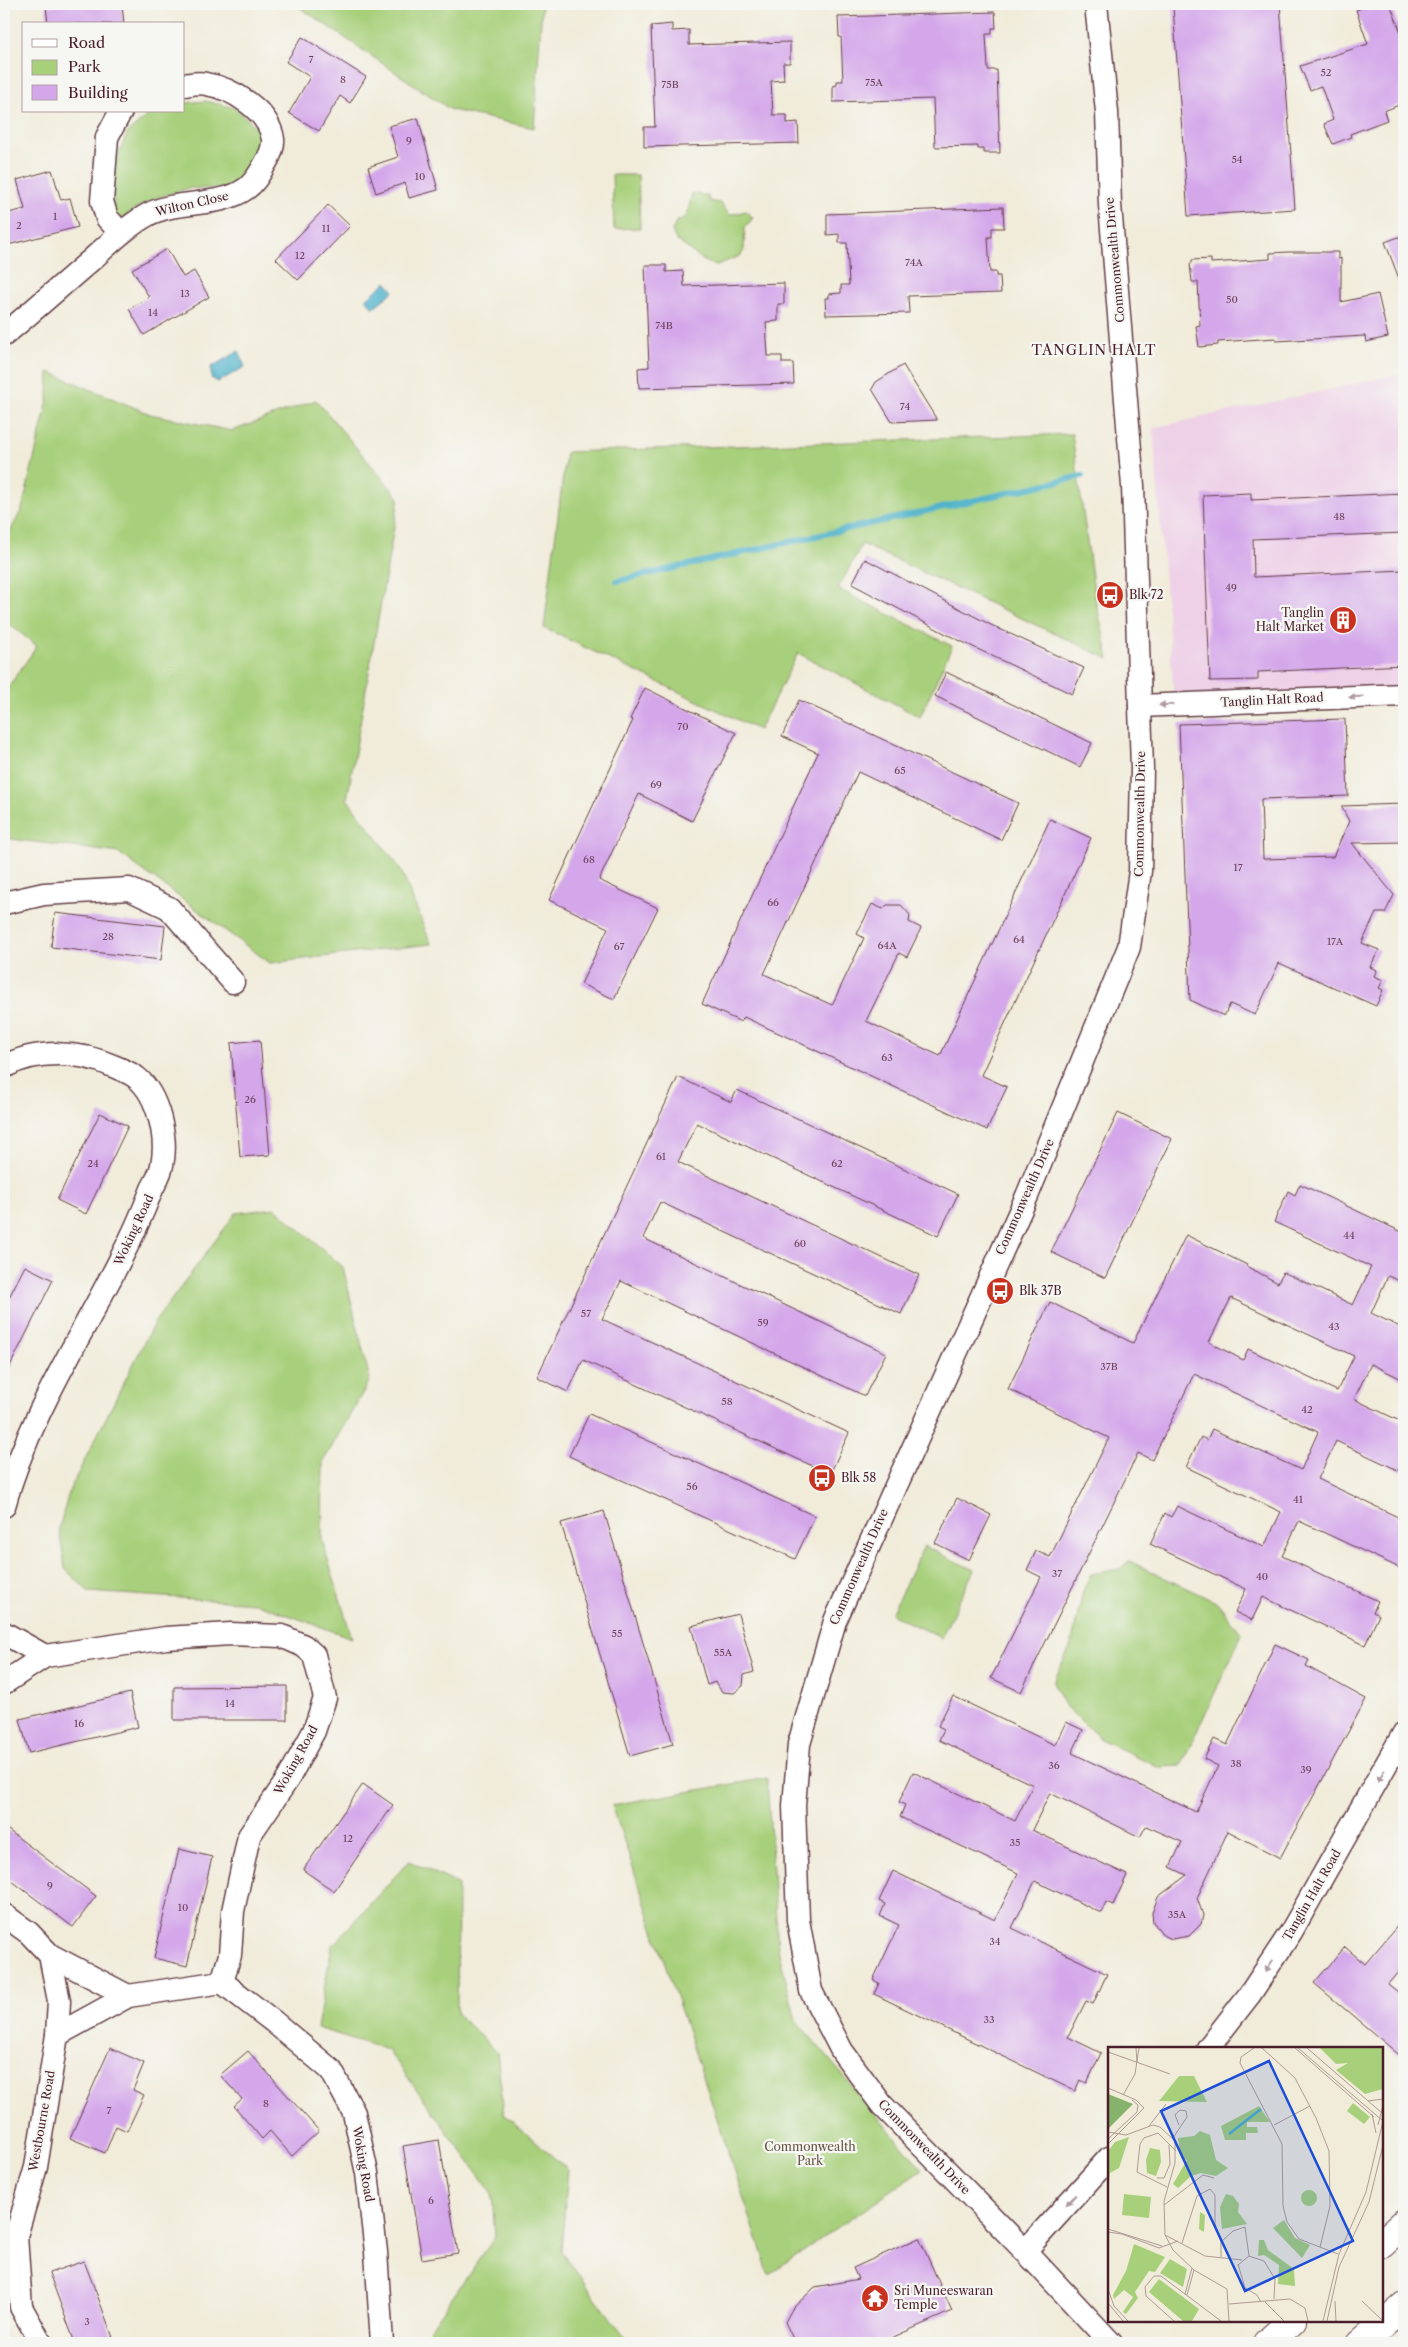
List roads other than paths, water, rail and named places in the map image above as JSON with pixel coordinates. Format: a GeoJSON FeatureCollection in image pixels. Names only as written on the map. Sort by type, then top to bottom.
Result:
{"type":"FeatureCollection","features":[{"type":"Feature","properties":{"kind":"highway"},"geometry":{"type":"LineString","coordinates":[[1383,2241],[1404,2223]]}},
{"type":"Feature","properties":{"kind":"highway"},"geometry":{"type":"LineString","coordinates":[[1361,2343],[1404,2306]]}},
{"type":"Feature","properties":{"kind":"highway"},"geometry":{"type":"LineString","coordinates":[[1267,2343],[1291,2322]]}},
{"type":"Feature","properties":{"kind":"street","name":"Commonwealth Drive"},"geometry":{"type":"LineString","coordinates":[[1096,4],[1107,112],[1110,205],[1133,486],[1142,769],[1140,871],[1130,947],[1027,1196],[834,1621],[799,1744],[795,1797],[798,1920],[811,1992],[842,2050],[882,2104],[1112,2343]]}},
{"type":"Feature","properties":{"kind":"street","name":"Wilton Close"},"geometry":{"type":"LineString","coordinates":[[4,335],[121,233],[150,214],[240,192],[258,176],[269,157],[273,140],[266,123],[250,105],[228,90],[205,83],[185,85]]}},
{"type":"Feature","properties":{"kind":"street"},"geometry":{"type":"LineString","coordinates":[[120,112],[107,137],[102,201],[107,218],[121,233]]}},
{"type":"Feature","properties":{"kind":"street","name":"Tanglin Halt Road"},"geometry":{"type":"LineString","coordinates":[[1140,706],[1404,694]]}},
{"type":"Feature","properties":{"kind":"street"},"geometry":{"type":"LineString","coordinates":[[4,903],[44,894],[129,889],[169,908],[233,982]]}},
{"type":"Feature","properties":{"kind":"street","name":"Woking Road"},"geometry":{"type":"LineString","coordinates":[[4,1067],[15,1061],[59,1054],[98,1059],[136,1077],[152,1097],[162,1122],[163,1164],[135,1231],[91,1318],[45,1399],[12,1475],[4,1506]]}},
{"type":"Feature","properties":{"kind":"street"},"geometry":{"type":"LineString","coordinates":[[4,1633],[45,1656]]}},
{"type":"Feature","properties":{"kind":"street","name":"Woking Road"},"geometry":{"type":"LineString","coordinates":[[4,1683],[45,1656],[166,1638],[231,1634],[282,1636],[304,1646],[314,1655],[325,1698],[314,1731],[288,1779],[250,1836],[233,1911],[230,1955],[222,1982],[274,2022],[331,2070],[354,2113],[367,2173],[376,2252],[382,2343]]}},
{"type":"Feature","properties":{"kind":"street","name":"Tanglin Halt Road"},"geometry":{"type":"LineString","coordinates":[[1209,2047],[1250,1994],[1291,1932],[1404,1733]]}},
{"type":"Feature","properties":{"kind":"street"},"geometry":{"type":"LineString","coordinates":[[4,1915],[29,1933],[50,1955],[128,1996]]}},
{"type":"Feature","properties":{"kind":"street","name":"Westbourne Road"},"geometry":{"type":"LineString","coordinates":[[41,2343],[21,2307],[16,2236],[36,2167],[57,2035],[59,2001],[50,1955]]}},
{"type":"Feature","properties":{"kind":"street"},"geometry":{"type":"LineString","coordinates":[[57,2035],[128,1996],[222,1982]]}},
{"type":"Feature","properties":{"kind":"street"},"geometry":{"type":"LineString","coordinates":[[1025,2251],[1108,2159]]}},
{"type":"Feature","properties":{"kind":"water"},"geometry":{"type":"Polygon","coordinates":[[[386,282],[394,291],[373,308],[366,299],[386,282]]]}},
{"type":"Feature","properties":{"kind":"water"},"geometry":{"type":"Polygon","coordinates":[[[239,351],[245,367],[218,382],[211,378],[211,367],[239,351]]]}},
{"type":"Feature","properties":{"kind":"waterway"},"geometry":{"type":"LineString","coordinates":[[617,581],[1082,476]]}},
{"type":"Feature","properties":{"kind":"place","name":"Blk 72"},"geometry":{"type":"Point","coordinates":[1110,595]}},
{"type":"Feature","properties":{"kind":"place","name":"Tanglin Halt Market"},"geometry":{"type":"Point","coordinates":[1343,620]}},
{"type":"Feature","properties":{"kind":"place","name":"Blk 37B"},"geometry":{"type":"Point","coordinates":[1000,1291]}},
{"type":"Feature","properties":{"kind":"place","name":"Blk 58"},"geometry":{"type":"Point","coordinates":[822,1478]}},
{"type":"Feature","properties":{"kind":"place","name":"Sri Muneeswaran Temple"},"geometry":{"type":"Point","coordinates":[875,2298]}},
{"type":"Feature","properties":{"kind":"district","name":"TANGLIN HALT"},"geometry":{"type":"Point","coordinates":[1094,350]}},
{"type":"Feature","properties":{"kind":"park label","name":"Commonwealth Park"},"geometry":{"type":"Point","coordinates":[810,2154]}}]}
